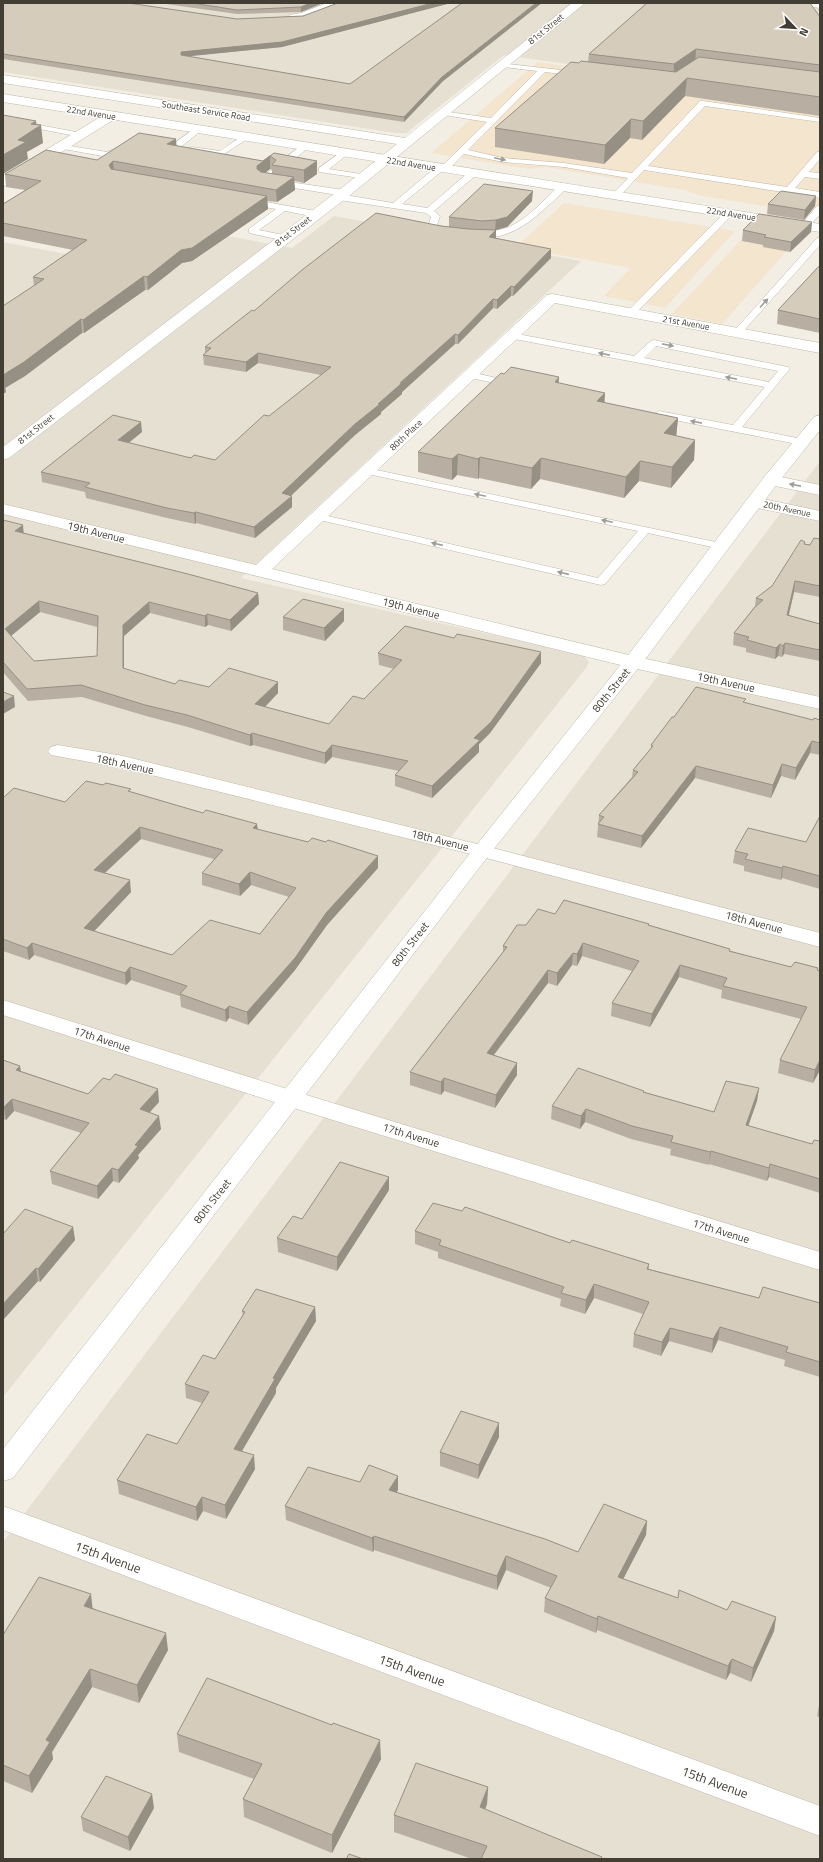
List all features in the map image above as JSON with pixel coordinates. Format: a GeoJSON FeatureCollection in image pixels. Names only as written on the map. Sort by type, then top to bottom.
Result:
{"type":"FeatureCollection","features":[{"type":"Feature","properties":{"kind":"street"},"geometry":{"type":"LineString","coordinates":[[281,17],[303,16],[336,3]]}},
{"type":"Feature","properties":{"kind":"street","name":"81st Street"},"geometry":{"type":"LineString","coordinates":[[3,455],[342,195],[579,3]]}},
{"type":"Feature","properties":{"kind":"street"},"geometry":{"type":"LineString","coordinates":[[805,3],[820,5]]}},
{"type":"Feature","properties":{"kind":"street","name":"Southeast Service Road"},"geometry":{"type":"LineString","coordinates":[[3,79],[408,142]]}},
{"type":"Feature","properties":{"kind":"street","name":"22nd Avenue"},"geometry":{"type":"LineString","coordinates":[[3,98],[305,148],[820,228]]}},
{"type":"Feature","properties":{"kind":"street"},"geometry":{"type":"LineString","coordinates":[[3,182],[111,116]]}},
{"type":"Feature","properties":{"kind":"street","name":"21st Avenue"},"geometry":{"type":"LineString","coordinates":[[552,298],[820,348]]}},
{"type":"Feature","properties":{"kind":"street","name":"80th Place"},"geometry":{"type":"LineString","coordinates":[[260,571],[552,298]]}},
{"type":"Feature","properties":{"kind":"street","name":"80th Street"},"geometry":{"type":"LineString","coordinates":[[3,1470],[292,1099],[482,851],[633,662],[771,480],[820,420]]}},
{"type":"Feature","properties":{"kind":"street"},"geometry":{"type":"LineString","coordinates":[[771,480],[820,490]]}},
{"type":"Feature","properties":{"kind":"street","name":"20th Avenue"},"geometry":{"type":"LineString","coordinates":[[754,502],[820,516]]}},
{"type":"Feature","properties":{"kind":"street","name":"19th Avenue"},"geometry":{"type":"LineString","coordinates":[[3,509],[633,662],[820,703]]}},
{"type":"Feature","properties":{"kind":"street","name":"18th Avenue"},"geometry":{"type":"LineString","coordinates":[[58,751],[122,762],[482,851],[820,940]]}},
{"type":"Feature","properties":{"kind":"street","name":"17th Avenue"},"geometry":{"type":"LineString","coordinates":[[3,1007],[292,1099],[820,1261]]}},
{"type":"Feature","properties":{"kind":"street","name":"15th Avenue"},"geometry":{"type":"LineString","coordinates":[[3,1518],[820,1821]]}},
{"type":"Feature","properties":{"kind":"lane"},"geometry":{"type":"LineString","coordinates":[[503,65],[590,76]]}},
{"type":"Feature","properties":{"kind":"lane"},"geometry":{"type":"LineString","coordinates":[[395,206],[462,151],[543,70]]}},
{"type":"Feature","properties":{"kind":"lane"},"geometry":{"type":"LineString","coordinates":[[615,196],[703,103],[820,120]]}},
{"type":"Feature","properties":{"kind":"lane"},"geometry":{"type":"LineString","coordinates":[[444,113],[492,121]]}},
{"type":"Feature","properties":{"kind":"lane"},"geometry":{"type":"LineString","coordinates":[[3,120],[81,135]]}},
{"type":"Feature","properties":{"kind":"lane"},"geometry":{"type":"LineString","coordinates":[[198,130],[172,146],[221,154],[244,138]]}},
{"type":"Feature","properties":{"kind":"lane"},"geometry":{"type":"LineString","coordinates":[[61,146],[108,155],[129,144]]}},
{"type":"Feature","properties":{"kind":"lane"},"geometry":{"type":"LineString","coordinates":[[294,166],[281,165],[305,148]]}},
{"type":"Feature","properties":{"kind":"lane"},"geometry":{"type":"LineString","coordinates":[[462,151],[503,160],[564,165],[634,176]]}},
{"type":"Feature","properties":{"kind":"lane"},"geometry":{"type":"LineString","coordinates":[[344,154],[319,171],[364,177]]}},
{"type":"Feature","properties":{"kind":"lane"},"geometry":{"type":"LineString","coordinates":[[642,167],[695,175],[708,186],[782,198],[820,154]]}},
{"type":"Feature","properties":{"kind":"lane"},"geometry":{"type":"LineString","coordinates":[[271,173],[262,180],[302,186],[395,206],[429,211],[436,216],[432,226],[438,229],[478,236],[507,232],[518,227],[562,188]]}},
{"type":"Feature","properties":{"kind":"lane"},"geometry":{"type":"LineString","coordinates":[[317,189],[338,173]]}},
{"type":"Feature","properties":{"kind":"lane"},"geometry":{"type":"LineString","coordinates":[[429,211],[472,174]]}},
{"type":"Feature","properties":{"kind":"lane"},"geometry":{"type":"LineString","coordinates":[[803,174],[820,176]]}},
{"type":"Feature","properties":{"kind":"lane"},"geometry":{"type":"LineString","coordinates":[[280,183],[289,176]]}},
{"type":"Feature","properties":{"kind":"lane"},"geometry":{"type":"LineString","coordinates":[[302,186],[311,179]]}},
{"type":"Feature","properties":{"kind":"lane"},"geometry":{"type":"LineString","coordinates":[[789,190],[820,195]]}},
{"type":"Feature","properties":{"kind":"lane"},"geometry":{"type":"LineString","coordinates":[[242,201],[316,214]]}},
{"type":"Feature","properties":{"kind":"lane"},"geometry":{"type":"LineString","coordinates":[[283,208],[252,231],[285,238]]}},
{"type":"Feature","properties":{"kind":"lane"},"geometry":{"type":"LineString","coordinates":[[805,226],[820,208]]}},
{"type":"Feature","properties":{"kind":"lane"},"geometry":{"type":"LineString","coordinates":[[631,313],[728,214]]}},
{"type":"Feature","properties":{"kind":"lane"},"geometry":{"type":"LineString","coordinates":[[738,332],[820,240]]}},
{"type":"Feature","properties":{"kind":"lane"},"geometry":{"type":"LineString","coordinates":[[512,336],[770,385]]}},
{"type":"Feature","properties":{"kind":"lane"},"geometry":{"type":"LineString","coordinates":[[636,360],[654,343],[785,369],[770,385],[735,429]]}},
{"type":"Feature","properties":{"kind":"lane"},"geometry":{"type":"LineString","coordinates":[[470,375],[524,386]]}},
{"type":"Feature","properties":{"kind":"lane"},"geometry":{"type":"LineString","coordinates":[[646,412],[802,442]]}},
{"type":"Feature","properties":{"kind":"lane"},"geometry":{"type":"LineString","coordinates":[[367,471],[721,546]]}},
{"type":"Feature","properties":{"kind":"lane"},"geometry":{"type":"LineString","coordinates":[[319,517],[602,582],[645,529]]}},
{"type":"Feature","properties":{"kind":"shaded area"},"geometry":{"type":"Polygon","coordinates":[[[3,3],[820,3],[820,83],[670,79],[504,55],[407,133],[395,133],[3,72],[3,3]]]}},
{"type":"Feature","properties":{"kind":"shaded area"},"geometry":{"type":"Polygon","coordinates":[[[538,62],[669,81],[820,85],[820,215],[702,196],[685,190],[546,167],[529,169],[431,153],[538,62]]]}},
{"type":"Feature","properties":{"kind":"shaded area"},"geometry":{"type":"Polygon","coordinates":[[[564,203],[735,231],[665,308],[604,296],[631,268],[516,247],[564,203]]]}},
{"type":"Feature","properties":{"kind":"shaded area"},"geometry":{"type":"Polygon","coordinates":[[[334,216],[581,261],[241,578],[564,651],[584,656],[589,662],[586,668],[3,1397],[3,242],[66,254],[124,217],[292,248],[334,216]]]}},
{"type":"Feature","properties":{"kind":"shaded area"},"geometry":{"type":"Polygon","coordinates":[[[750,230],[798,238],[722,324],[672,314],[750,230]]]}},
{"type":"Feature","properties":{"kind":"shaded area"},"geometry":{"type":"Polygon","coordinates":[[[820,461],[820,1859],[3,1859],[3,1542],[820,461]]]}},
{"type":"Feature","properties":{"kind":"building"},"geometry":{"type":"Polygon","coordinates":[[[3,3],[128,3],[237,19],[303,16],[338,3],[433,3],[282,42],[181,52],[181,55],[350,84],[462,3],[536,3],[442,77],[404,117],[3,54],[3,3]]]}},
{"type":"Feature","properties":{"kind":"building"},"geometry":{"type":"Polygon","coordinates":[[[192,3],[310,3],[301,7],[237,10],[192,3]]]}},
{"type":"Feature","properties":{"kind":"building"},"geometry":{"type":"Polygon","coordinates":[[[647,3],[810,3],[820,17],[820,65],[696,49],[674,64],[589,54],[647,3]]]}},
{"type":"Feature","properties":{"kind":"building"},"geometry":{"type":"Polygon","coordinates":[[[699,57],[820,72],[820,97],[687,78],[643,121],[631,119],[605,145],[495,128],[571,62],[579,63],[581,61],[676,72],[699,57]]]}},
{"type":"Feature","properties":{"kind":"building"},"geometry":{"type":"Polygon","coordinates":[[[3,115],[36,121],[31,124],[41,125],[18,140],[26,142],[3,155],[3,115]]]}},
{"type":"Feature","properties":{"kind":"building"},"geometry":{"type":"Polygon","coordinates":[[[139,133],[176,139],[167,144],[263,161],[274,153],[317,161],[304,170],[272,165],[276,160],[270,156],[257,166],[257,169],[261,172],[294,177],[276,190],[113,161],[109,165],[111,169],[267,196],[192,248],[181,250],[147,277],[144,276],[83,320],[81,319],[24,362],[3,375],[3,306],[44,279],[33,277],[87,240],[3,223],[3,204],[41,181],[5,174],[46,150],[97,160],[139,133]]]}},
{"type":"Feature","properties":{"kind":"building"},"geometry":{"type":"Polygon","coordinates":[[[484,184],[533,191],[507,217],[496,220],[482,221],[449,217],[484,184]]]}},
{"type":"Feature","properties":{"kind":"building"},"geometry":{"type":"Polygon","coordinates":[[[781,191],[816,196],[805,210],[768,204],[781,191]]]}},
{"type":"Feature","properties":{"kind":"building"},"geometry":{"type":"Polygon","coordinates":[[[376,213],[441,226],[496,230],[489,237],[551,249],[514,287],[511,286],[497,300],[493,299],[458,335],[455,334],[378,404],[380,404],[355,424],[282,493],[292,496],[254,527],[196,512],[194,513],[167,508],[85,487],[90,483],[41,472],[113,415],[141,422],[118,440],[191,458],[194,455],[215,460],[264,415],[269,416],[331,367],[258,353],[246,362],[203,355],[211,348],[205,347],[252,310],[254,311],[302,270],[376,213]]]}},
{"type":"Feature","properties":{"kind":"building"},"geometry":{"type":"Polygon","coordinates":[[[759,214],[812,222],[791,242],[764,237],[766,235],[743,230],[759,214]]]}},
{"type":"Feature","properties":{"kind":"building"},"geometry":{"type":"Polygon","coordinates":[[[820,265],[820,319],[778,310],[820,265]]]}},
{"type":"Feature","properties":{"kind":"building"},"geometry":{"type":"Polygon","coordinates":[[[511,367],[559,377],[555,382],[605,393],[597,401],[678,418],[664,433],[695,440],[672,467],[640,461],[626,477],[541,458],[532,468],[480,457],[478,459],[458,454],[452,459],[418,452],[501,373],[504,374],[511,367]]]}},
{"type":"Feature","properties":{"kind":"building"},"geometry":{"type":"Polygon","coordinates":[[[3,520],[23,525],[15,531],[258,593],[230,620],[207,614],[205,616],[149,602],[123,625],[123,668],[175,684],[179,680],[209,687],[229,668],[278,682],[255,704],[329,724],[353,696],[364,699],[402,660],[378,653],[405,626],[454,638],[457,634],[541,652],[491,722],[474,738],[480,740],[432,786],[395,775],[408,761],[332,745],[325,753],[252,733],[250,735],[187,715],[145,705],[81,685],[27,689],[3,662],[3,520]],[[39,601],[5,629],[34,661],[97,656],[98,616],[39,601]]]}},
{"type":"Feature","properties":{"kind":"building"},"geometry":{"type":"Polygon","coordinates":[[[814,538],[820,539],[820,586],[795,581],[787,615],[820,624],[820,650],[785,643],[783,646],[780,644],[776,648],[747,640],[749,637],[734,633],[755,607],[763,600],[756,598],[772,586],[801,540],[805,542],[804,544],[810,545],[814,538]]]}},
{"type":"Feature","properties":{"kind":"building"},"geometry":{"type":"Polygon","coordinates":[[[303,599],[344,609],[324,628],[283,617],[303,599]]]}},
{"type":"Feature","properties":{"kind":"building"},"geometry":{"type":"Polygon","coordinates":[[[696,687],[746,699],[743,702],[813,720],[814,718],[820,720],[820,743],[812,741],[796,768],[782,764],[773,785],[696,766],[642,836],[598,824],[604,817],[599,815],[638,772],[633,770],[653,746],[651,745],[696,687]]]}},
{"type":"Feature","properties":{"kind":"building"},"geometry":{"type":"Polygon","coordinates":[[[3,692],[14,696],[3,702],[3,692]]]}},
{"type":"Feature","properties":{"kind":"building"},"geometry":{"type":"Polygon","coordinates":[[[86,781],[103,785],[106,783],[131,789],[128,791],[203,813],[206,810],[257,824],[253,828],[308,842],[312,838],[326,842],[328,840],[378,856],[326,913],[295,958],[247,1012],[229,1006],[225,1010],[180,994],[187,986],[130,967],[125,973],[32,943],[27,948],[3,939],[3,798],[14,788],[65,802],[86,781]],[[140,827],[94,870],[130,880],[84,928],[172,955],[210,920],[260,934],[296,888],[250,872],[239,884],[202,873],[223,850],[140,827]]]}},
{"type":"Feature","properties":{"kind":"building"},"geometry":{"type":"Polygon","coordinates":[[[820,816],[820,876],[783,866],[782,868],[745,859],[748,854],[735,851],[748,828],[806,842],[820,816]]]}},
{"type":"Feature","properties":{"kind":"building"},"geometry":{"type":"Polygon","coordinates":[[[564,900],[730,949],[729,951],[791,967],[795,962],[818,968],[817,970],[820,971],[820,1060],[815,1070],[780,1060],[807,1007],[723,986],[727,978],[680,965],[652,1014],[612,1003],[639,961],[583,943],[577,954],[573,953],[557,973],[548,970],[487,1053],[517,1063],[496,1095],[444,1078],[441,1082],[410,1072],[507,947],[503,946],[517,925],[526,925],[538,909],[555,914],[564,900]]]}},
{"type":"Feature","properties":{"kind":"building"},"geometry":{"type":"Polygon","coordinates":[[[3,1060],[20,1066],[16,1070],[88,1094],[103,1078],[110,1080],[115,1074],[158,1089],[140,1109],[159,1116],[135,1145],[138,1146],[118,1170],[112,1168],[97,1186],[50,1171],[89,1123],[12,1099],[3,1107],[3,1060]]]}},
{"type":"Feature","properties":{"kind":"building"},"geometry":{"type":"Polygon","coordinates":[[[578,1068],[644,1091],[643,1092],[714,1112],[726,1081],[759,1088],[746,1125],[812,1144],[814,1140],[820,1141],[820,1179],[770,1164],[769,1168],[711,1151],[671,1142],[673,1136],[632,1126],[586,1109],[581,1116],[552,1106],[578,1068]]]}},
{"type":"Feature","properties":{"kind":"building"},"geometry":{"type":"Polygon","coordinates":[[[340,1162],[389,1177],[337,1257],[277,1238],[293,1216],[302,1219],[340,1162]]]}},
{"type":"Feature","properties":{"kind":"building"},"geometry":{"type":"Polygon","coordinates":[[[433,1203],[462,1211],[465,1207],[570,1243],[572,1240],[649,1264],[647,1269],[759,1298],[763,1287],[820,1303],[820,1362],[786,1352],[788,1347],[720,1327],[713,1339],[670,1328],[662,1342],[634,1334],[649,1302],[594,1284],[586,1300],[561,1293],[564,1287],[439,1245],[441,1240],[415,1231],[433,1203]]]}},
{"type":"Feature","properties":{"kind":"building"},"geometry":{"type":"Polygon","coordinates":[[[25,1209],[73,1227],[38,1269],[36,1268],[3,1304],[3,1234],[25,1209]]]}},
{"type":"Feature","properties":{"kind":"building"},"geometry":{"type":"Polygon","coordinates":[[[256,1289],[315,1307],[273,1378],[275,1379],[234,1449],[254,1455],[225,1505],[202,1497],[196,1507],[117,1480],[147,1434],[177,1444],[209,1392],[185,1384],[203,1355],[215,1359],[245,1312],[242,1311],[256,1289]]]}},
{"type":"Feature","properties":{"kind":"building"},"geometry":{"type":"Polygon","coordinates":[[[461,1411],[499,1423],[479,1465],[440,1452],[461,1411]]]}},
{"type":"Feature","properties":{"kind":"building"},"geometry":{"type":"Polygon","coordinates":[[[369,1465],[398,1476],[389,1490],[545,1539],[578,1552],[604,1504],[647,1521],[618,1577],[678,1598],[679,1590],[727,1610],[732,1601],[776,1617],[753,1668],[732,1659],[728,1666],[598,1616],[597,1619],[545,1598],[557,1576],[506,1556],[497,1576],[374,1536],[372,1538],[285,1506],[308,1467],[360,1482],[369,1465]]]}},
{"type":"Feature","properties":{"kind":"building"},"geometry":{"type":"Polygon","coordinates":[[[39,1577],[91,1594],[84,1606],[166,1633],[137,1685],[90,1669],[46,1740],[50,1742],[29,1776],[3,1765],[3,1635],[39,1577]]]}},
{"type":"Feature","properties":{"kind":"building"},"geometry":{"type":"Polygon","coordinates":[[[207,1678],[332,1725],[333,1723],[380,1740],[332,1835],[243,1799],[262,1764],[177,1734],[207,1678]]]}},
{"type":"Feature","properties":{"kind":"building"},"geometry":{"type":"Polygon","coordinates":[[[416,1763],[488,1787],[480,1807],[602,1857],[601,1859],[481,1859],[487,1846],[394,1815],[416,1763]]]}},
{"type":"Feature","properties":{"kind":"building"},"geometry":{"type":"Polygon","coordinates":[[[106,1776],[152,1794],[128,1837],[81,1817],[106,1776]]]}},
{"type":"Feature","properties":{"kind":"building"},"geometry":{"type":"Polygon","coordinates":[[[349,1854],[363,1859],[346,1859],[349,1854]]]}}]}
